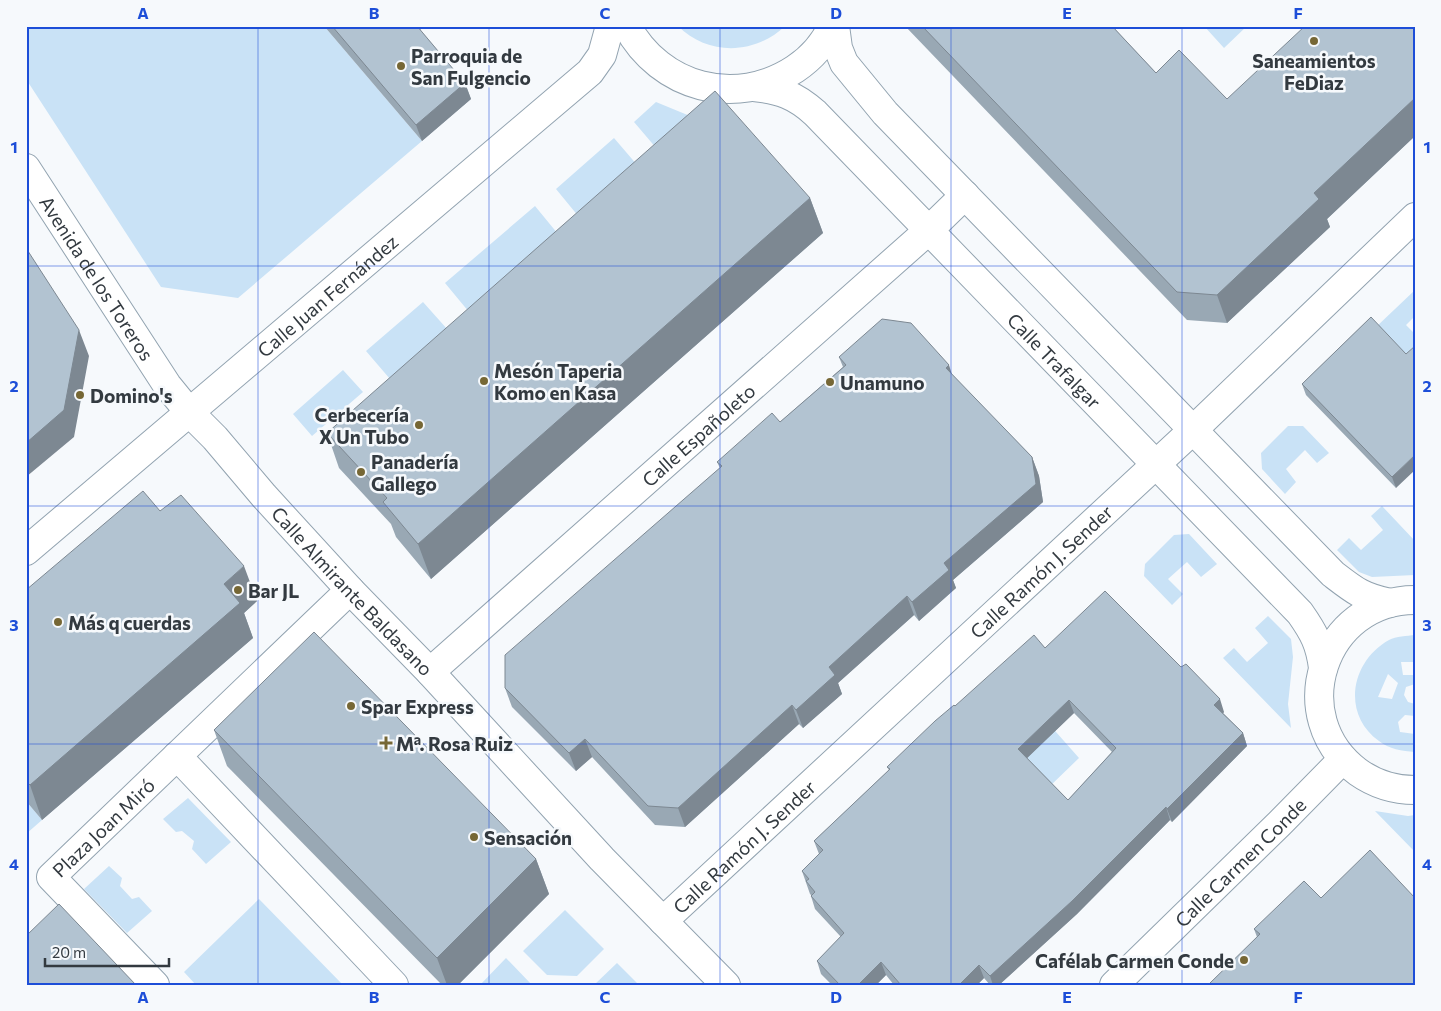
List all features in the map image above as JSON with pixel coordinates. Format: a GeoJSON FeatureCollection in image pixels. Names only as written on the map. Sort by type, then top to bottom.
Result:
{"type":"FeatureCollection","features":[{"type":"Feature","properties":{"kind":"street","name":"Calle Juan Fernández"},"geometry":{"type":"LineString","coordinates":[[26,551],[590,72],[602,55],[610,26]]}},
{"type":"Feature","properties":{"kind":"street"},"geometry":{"type":"LineString","coordinates":[[627,26],[634,39],[651,58],[670,73],[693,83],[729,90],[754,87],[777,80],[798,67],[816,51],[834,26]]}},
{"type":"Feature","properties":{"kind":"street"},"geometry":{"type":"LineString","coordinates":[[834,26],[838,48],[844,63],[885,113],[1333,574],[1355,592],[1366,596],[1402,601]]}},
{"type":"Feature","properties":{"kind":"street","name":"Calle Trafalgar"},"geometry":{"type":"LineString","coordinates":[[754,87],[775,89],[805,104],[929,230],[1300,613],[1314,632],[1323,668]]}},
{"type":"Feature","properties":{"kind":"street","name":"Avenida de los Toreros"},"geometry":{"type":"LineString","coordinates":[[26,168],[167,385],[189,412]]}},
{"type":"Feature","properties":{"kind":"street","name":"Calle Españoleto"},"geometry":{"type":"LineString","coordinates":[[430,672],[929,230],[965,195]]}},
{"type":"Feature","properties":{"kind":"street","name":"Calle Ramón J. Sender"},"geometry":{"type":"LineString","coordinates":[[663,921],[1193,430],[1415,217]]}},
{"type":"Feature","properties":{"kind":"street","name":"Calle Almirante Baldasano"},"geometry":{"type":"LineString","coordinates":[[189,412],[215,438],[264,496],[350,590],[430,672],[602,859],[725,984]]}},
{"type":"Feature","properties":{"kind":"street","name":"Plaza Joan Miró"},"geometry":{"type":"LineString","coordinates":[[155,985],[51,877],[350,590]]}},
{"type":"Feature","properties":{"kind":"street"},"geometry":{"type":"LineString","coordinates":[[1402,601],[1374,608],[1360,616],[1336,639],[1323,668],[1319,696],[1323,723],[1328,736],[1343,759],[1366,777],[1379,784],[1393,788],[1415,790]]}},
{"type":"Feature","properties":{"kind":"street"},"geometry":{"type":"LineString","coordinates":[[177,756],[394,985]]}},
{"type":"Feature","properties":{"kind":"street","name":"Calle Carmen Conde"},"geometry":{"type":"LineString","coordinates":[[1114,985],[1343,759]]}},
{"type":"Feature","properties":{"kind":"shaded area"},"geometry":{"type":"Polygon","coordinates":[[[26,26],[324,26],[422,141],[238,298],[161,287],[26,79],[26,26]]]}},
{"type":"Feature","properties":{"kind":"shaded area"},"geometry":{"type":"Polygon","coordinates":[[[678,26],[785,26],[773,36],[760,42],[746,47],[731,48],[703,43],[690,36],[678,26]]]}},
{"type":"Feature","properties":{"kind":"shaded area"},"geometry":{"type":"Polygon","coordinates":[[[1204,26],[1247,26],[1224,48],[1204,26]]]}},
{"type":"Feature","properties":{"kind":"shaded area"},"geometry":{"type":"Polygon","coordinates":[[[656,102],[690,116],[657,149],[634,122],[656,102]]]}},
{"type":"Feature","properties":{"kind":"shaded area"},"geometry":{"type":"Polygon","coordinates":[[[614,138],[638,166],[579,217],[556,189],[614,138]]]}},
{"type":"Feature","properties":{"kind":"shaded area"},"geometry":{"type":"Polygon","coordinates":[[[535,206],[558,234],[469,312],[445,283],[535,206]]]}},
{"type":"Feature","properties":{"kind":"shaded area"},"geometry":{"type":"Polygon","coordinates":[[[1415,290],[1415,316],[1406,325],[1415,334],[1415,360],[1410,365],[1375,328],[1415,290]]]}},
{"type":"Feature","properties":{"kind":"shaded area"},"geometry":{"type":"Polygon","coordinates":[[[423,302],[448,330],[390,379],[366,351],[423,302]]]}},
{"type":"Feature","properties":{"kind":"shaded area"},"geometry":{"type":"Polygon","coordinates":[[[343,370],[363,392],[312,436],[293,414],[343,370]]]}},
{"type":"Feature","properties":{"kind":"shaded area"},"geometry":{"type":"Polygon","coordinates":[[[1288,426],[1303,426],[1329,453],[1317,463],[1305,450],[1286,469],[1296,482],[1285,494],[1262,469],[1261,453],[1288,426]]]}},
{"type":"Feature","properties":{"kind":"shaded area"},"geometry":{"type":"Polygon","coordinates":[[[1382,506],[1415,541],[1415,575],[1372,577],[1359,572],[1337,550],[1349,538],[1361,550],[1383,530],[1371,516],[1382,506]]]}},
{"type":"Feature","properties":{"kind":"shaded area"},"geometry":{"type":"Polygon","coordinates":[[[1189,534],[1217,564],[1201,577],[1187,562],[1168,579],[1183,594],[1172,605],[1144,576],[1145,564],[1174,535],[1189,534]]]}},
{"type":"Feature","properties":{"kind":"shaded area"},"geometry":{"type":"Polygon","coordinates":[[[1268,616],[1291,639],[1293,657],[1288,704],[1291,728],[1223,658],[1234,648],[1247,662],[1268,643],[1255,628],[1268,616]]]}},
{"type":"Feature","properties":{"kind":"shaded area"},"geometry":{"type":"Polygon","coordinates":[[[1415,635],[1415,662],[1401,662],[1403,675],[1415,675],[1415,684],[1406,687],[1404,695],[1408,702],[1415,704],[1415,716],[1405,715],[1398,722],[1400,732],[1415,734],[1415,752],[1387,746],[1367,730],[1359,717],[1355,703],[1355,688],[1359,674],[1366,661],[1376,649],[1389,640],[1415,635]],[[1388,674],[1378,697],[1392,699],[1398,683],[1388,674]]]}},
{"type":"Feature","properties":{"kind":"shaded area"},"geometry":{"type":"Polygon","coordinates":[[[1041,715],[1079,758],[1048,788],[1010,746],[1041,715]]]}},
{"type":"Feature","properties":{"kind":"shaded area"},"geometry":{"type":"Polygon","coordinates":[[[188,798],[231,842],[206,864],[192,849],[194,841],[182,831],[176,832],[163,819],[188,798]]]}},
{"type":"Feature","properties":{"kind":"shaded area"},"geometry":{"type":"Polygon","coordinates":[[[26,801],[42,820],[26,834],[26,801]]]}},
{"type":"Feature","properties":{"kind":"shaded area"},"geometry":{"type":"Polygon","coordinates":[[[1375,811],[1408,816],[1415,815],[1415,852],[1375,811]]]}},
{"type":"Feature","properties":{"kind":"shaded area"},"geometry":{"type":"Polygon","coordinates":[[[109,866],[122,878],[120,886],[132,899],[139,897],[152,911],[127,933],[84,889],[109,866]]]}},
{"type":"Feature","properties":{"kind":"shaded area"},"geometry":{"type":"Polygon","coordinates":[[[259,899],[343,985],[196,985],[184,972],[259,899]]]}},
{"type":"Feature","properties":{"kind":"shaded area"},"geometry":{"type":"Polygon","coordinates":[[[565,910],[604,949],[577,976],[547,975],[523,951],[565,910]]]}},
{"type":"Feature","properties":{"kind":"shaded area"},"geometry":{"type":"Polygon","coordinates":[[[506,958],[532,985],[480,985],[506,958]]]}},
{"type":"Feature","properties":{"kind":"shaded area"},"geometry":{"type":"Polygon","coordinates":[[[617,963],[639,985],[594,985],[617,963]]]}},
{"type":"Feature","properties":{"kind":"building","name":"Parroquia de San Fulgencio"},"geometry":{"type":"Polygon","coordinates":[[[332,26],[417,26],[465,83],[416,125],[332,26]]]}},
{"type":"Feature","properties":{"kind":"building"},"geometry":{"type":"Polygon","coordinates":[[[922,26],[1112,26],[1156,73],[1179,50],[1227,99],[1305,26],[1415,26],[1415,98],[1314,193],[1319,199],[1217,295],[1177,292],[922,26]]]}},
{"type":"Feature","properties":{"kind":"building"},"geometry":{"type":"Polygon","coordinates":[[[715,91],[810,198],[418,544],[383,502],[387,498],[327,433],[715,91]]]}},
{"type":"Feature","properties":{"kind":"building"},"geometry":{"type":"Polygon","coordinates":[[[26,248],[79,330],[64,410],[26,443],[26,248]]]}},
{"type":"Feature","properties":{"kind":"building"},"geometry":{"type":"Polygon","coordinates":[[[1371,317],[1406,354],[1415,346],[1415,455],[1392,477],[1302,384],[1371,317]]]}},
{"type":"Feature","properties":{"kind":"building"},"geometry":{"type":"Polygon","coordinates":[[[882,319],[911,323],[949,365],[946,368],[1032,457],[1036,484],[944,563],[949,570],[912,602],[907,596],[829,667],[835,675],[796,710],[792,705],[678,808],[648,806],[585,739],[569,753],[505,688],[505,655],[722,466],[717,462],[772,413],[780,422],[846,365],[839,357],[882,319]]]}},
{"type":"Feature","properties":{"kind":"building"},"geometry":{"type":"Polygon","coordinates":[[[143,491],[160,511],[181,495],[244,566],[224,584],[240,603],[30,785],[26,781],[26,590],[143,491]]]}},
{"type":"Feature","properties":{"kind":"building"},"geometry":{"type":"Polygon","coordinates":[[[1105,591],[1181,667],[1186,664],[1220,699],[1214,705],[1243,733],[1072,901],[990,976],[979,965],[959,985],[901,985],[881,962],[858,985],[840,985],[817,961],[844,933],[811,896],[815,892],[806,881],[809,879],[802,871],[823,850],[814,841],[890,769],[887,767],[935,721],[955,706],[1034,635],[1045,648],[1105,591]],[[1069,700],[1018,749],[1068,800],[1116,748],[1069,700]]]}},
{"type":"Feature","properties":{"kind":"building"},"geometry":{"type":"Polygon","coordinates":[[[314,632],[536,859],[437,958],[214,730],[314,632]]]}},
{"type":"Feature","properties":{"kind":"building"},"geometry":{"type":"Polygon","coordinates":[[[1370,850],[1415,898],[1415,985],[1208,985],[1260,934],[1254,929],[1304,881],[1321,898],[1370,850]]]}},
{"type":"Feature","properties":{"kind":"building"},"geometry":{"type":"Polygon","coordinates":[[[59,904],[136,985],[26,985],[26,936],[59,904]]]}},
{"type":"Feature","properties":{"kind":"place","name":"Saneamientos FeDiaz"},"geometry":{"type":"Point","coordinates":[1314,41]}},
{"type":"Feature","properties":{"kind":"place","name":"Parroquia de San Fulgencio"},"geometry":{"type":"Point","coordinates":[401,66]}},
{"type":"Feature","properties":{"kind":"place","name":"Mesón Taperia Komo en Kasa"},"geometry":{"type":"Point","coordinates":[484,381]}},
{"type":"Feature","properties":{"kind":"place","name":"Unamuno"},"geometry":{"type":"Point","coordinates":[830,382]}},
{"type":"Feature","properties":{"kind":"place","name":"Domino's"},"geometry":{"type":"Point","coordinates":[80,395]}},
{"type":"Feature","properties":{"kind":"place","name":"Cerbecería X Un Tubo"},"geometry":{"type":"Point","coordinates":[419,425]}},
{"type":"Feature","properties":{"kind":"place","name":"Panadería Gallego"},"geometry":{"type":"Point","coordinates":[361,472]}},
{"type":"Feature","properties":{"kind":"place","name":"Bar JL"},"geometry":{"type":"Point","coordinates":[238,590]}},
{"type":"Feature","properties":{"kind":"place","name":"Más q cuerdas"},"geometry":{"type":"Point","coordinates":[58,622]}},
{"type":"Feature","properties":{"kind":"place","name":"Spar Express"},"geometry":{"type":"Point","coordinates":[351,706]}},
{"type":"Feature","properties":{"kind":"place","name":"Mª. Rosa Ruiz"},"geometry":{"type":"Point","coordinates":[386,743]}},
{"type":"Feature","properties":{"kind":"place","name":"Sensación"},"geometry":{"type":"Point","coordinates":[474,837]}},
{"type":"Feature","properties":{"kind":"place","name":"Cafélab Carmen Conde"},"geometry":{"type":"Point","coordinates":[1244,960]}}]}
